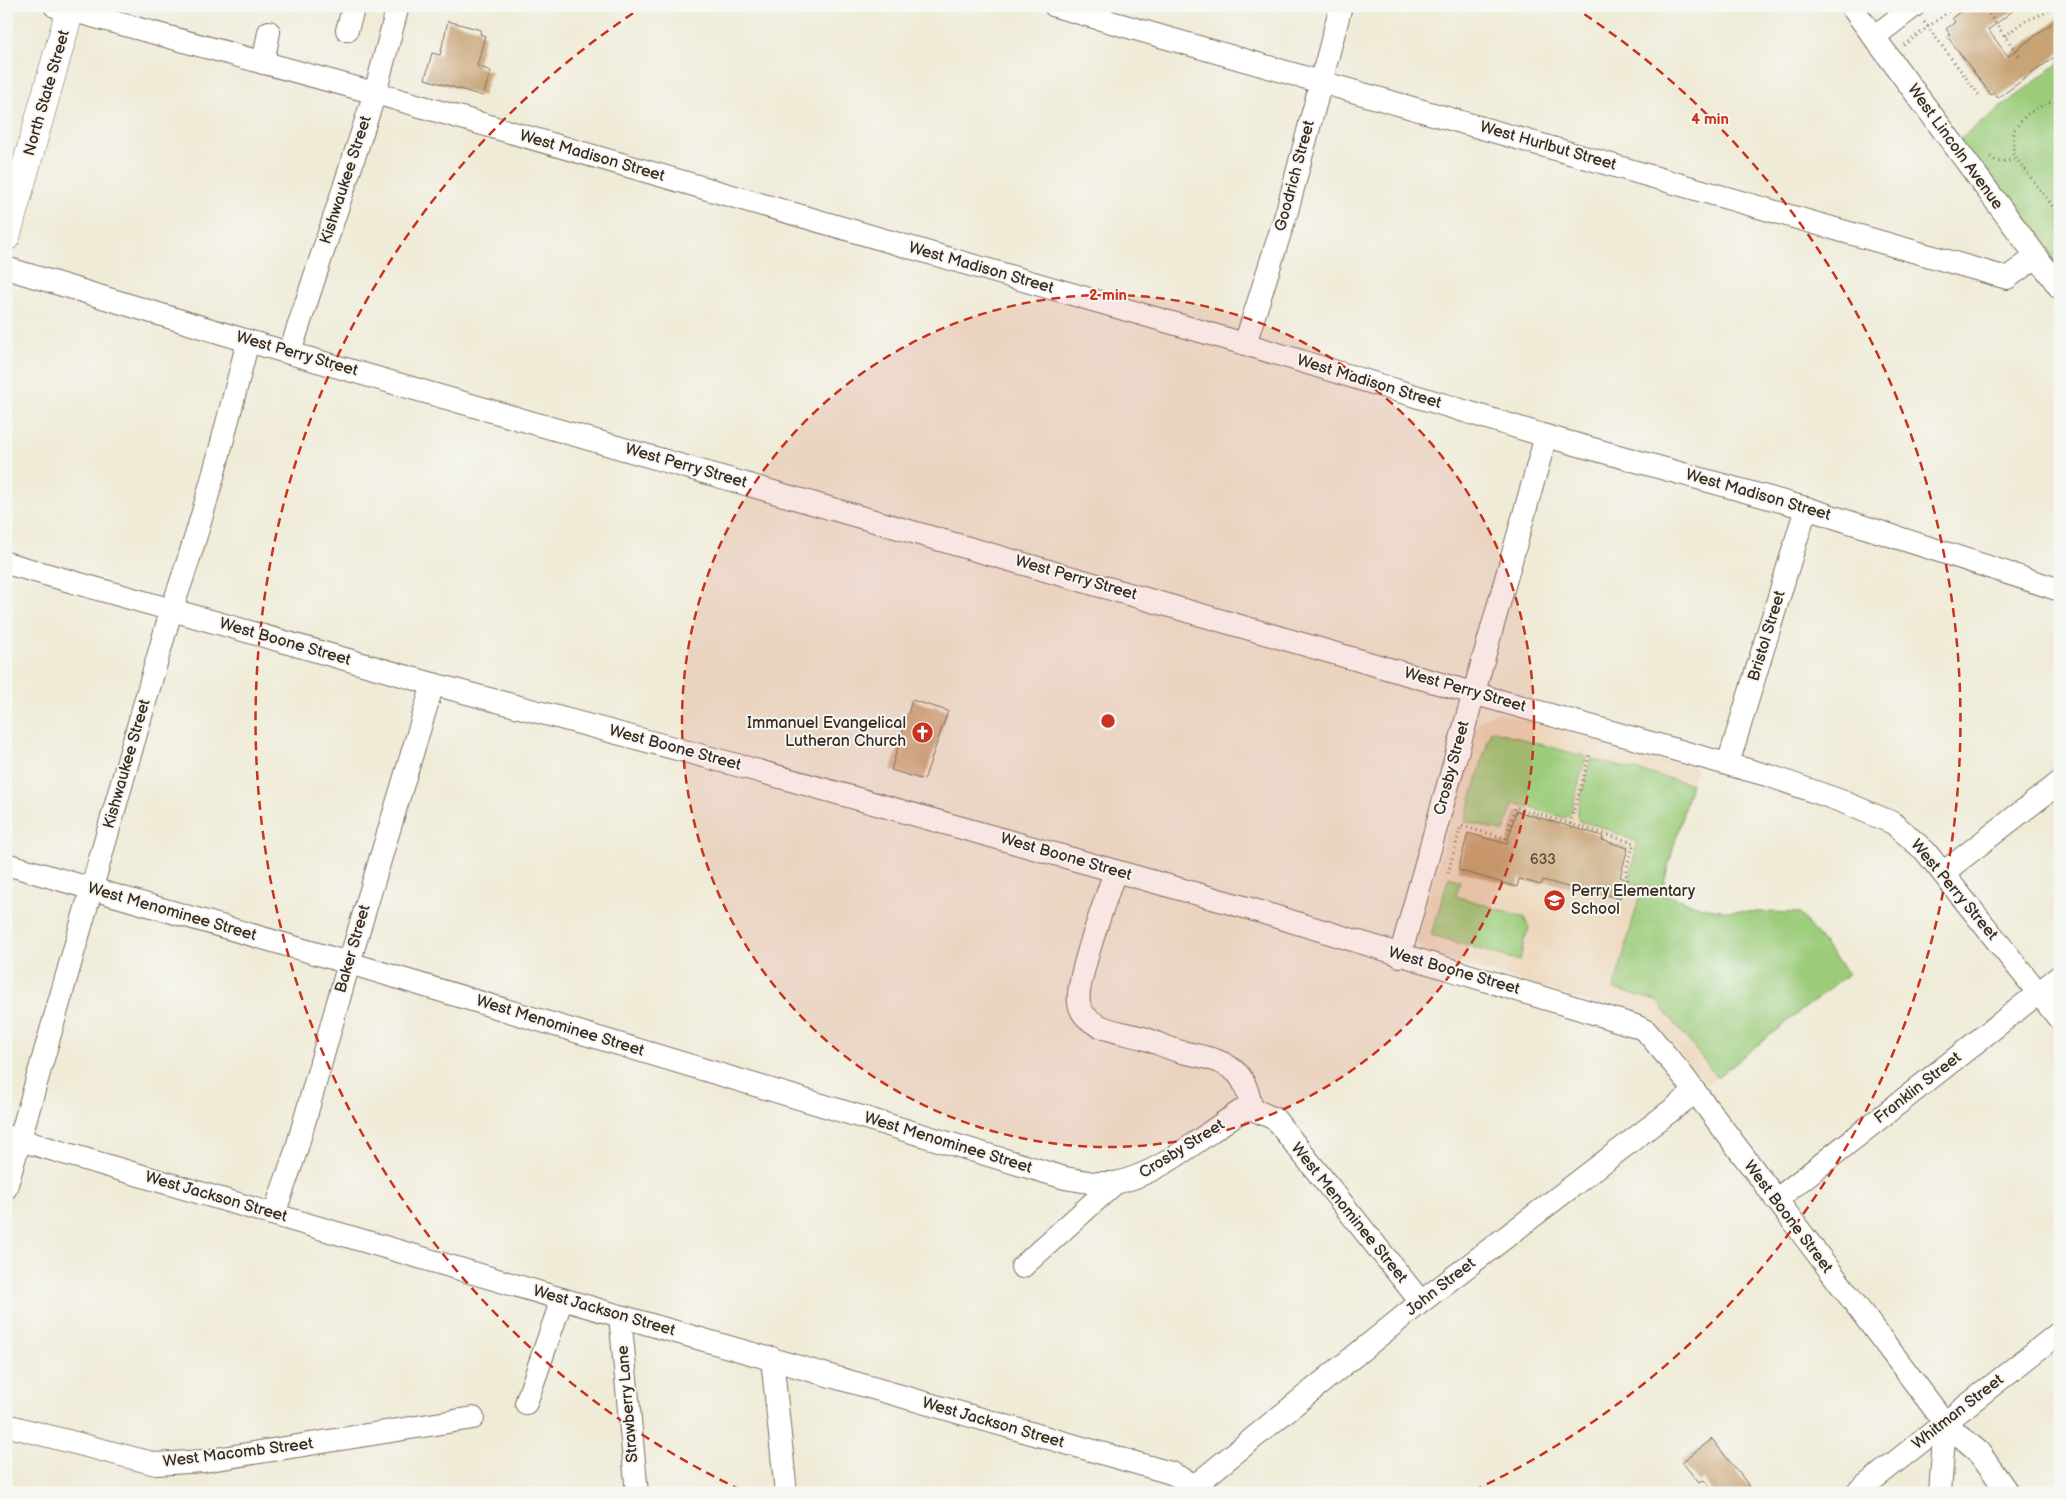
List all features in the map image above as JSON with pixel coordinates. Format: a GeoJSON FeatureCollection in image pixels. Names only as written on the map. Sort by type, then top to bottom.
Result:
{"type":"FeatureCollection","features":[{"type":"Feature","properties":{"kind":"main road","name":"North State Street"},"geometry":{"type":"LineString","coordinates":[[6,237],[65,8]]}},
{"type":"Feature","properties":{"kind":"street"},"geometry":{"type":"LineString","coordinates":[[347,30],[354,6]]}},
{"type":"Feature","properties":{"kind":"street","name":"Kishwaukee Street"},"geometry":{"type":"LineString","coordinates":[[290,352],[375,93],[398,6]]}},
{"type":"Feature","properties":{"kind":"street","name":"West Hurlbut Street"},"geometry":{"type":"LineString","coordinates":[[1055,6],[2007,278],[2036,257]]}},
{"type":"Feature","properties":{"kind":"street","name":"Goodrich Street"},"geometry":{"type":"LineString","coordinates":[[1245,344],[1287,211],[1319,81],[1341,6]]}},
{"type":"Feature","properties":{"kind":"street","name":"West Lincoln Avenue"},"geometry":{"type":"LineString","coordinates":[[1851,6],[1882,31],[2036,257],[2060,288]]}},
{"type":"Feature","properties":{"kind":"street"},"geometry":{"type":"LineString","coordinates":[[1882,31],[1914,6]]}},
{"type":"Feature","properties":{"kind":"street","name":"West Madison Street"},"geometry":{"type":"LineString","coordinates":[[65,8],[375,93],[1245,344],[1546,436],[1806,508],[2060,590]]}},
{"type":"Feature","properties":{"kind":"street"},"geometry":{"type":"LineString","coordinates":[[263,63],[269,32]]}},
{"type":"Feature","properties":{"kind":"street","name":"West Perry Street"},"geometry":{"type":"LineString","coordinates":[[6,268],[248,340],[1474,693],[1728,764],[1841,801],[1893,823],[1926,851],[2060,1020]]}},
{"type":"Feature","properties":{"kind":"street","name":"Kishwaukee Street"},"geometry":{"type":"LineString","coordinates":[[6,1188],[13,1138],[91,888],[171,611],[188,564],[215,470],[248,340]]}},
{"type":"Feature","properties":{"kind":"street","name":"Crosby Street"},"geometry":{"type":"LineString","coordinates":[[1400,956],[1546,436]]}},
{"type":"Feature","properties":{"kind":"street","name":"Bristol Street"},"geometry":{"type":"LineString","coordinates":[[1728,764],[1806,508]]}},
{"type":"Feature","properties":{"kind":"street","name":"West Boone Street"},"geometry":{"type":"LineString","coordinates":[[6,562],[171,611],[433,684],[737,765],[1253,910],[1636,1026],[1653,1039],[1681,1073],[1694,1093],[1945,1423],[1979,1452],[2008,1493]]}},
{"type":"Feature","properties":{"kind":"street","name":"Baker Street"},"geometry":{"type":"LineString","coordinates":[[274,1214],[296,1151],[348,963],[433,684]]}},
{"type":"Feature","properties":{"kind":"street"},"geometry":{"type":"LineString","coordinates":[[1943,873],[2060,782]]}},
{"type":"Feature","properties":{"kind":"street","name":"West Menominee Street"},"geometry":{"type":"LineString","coordinates":[[6,864],[348,963],[1065,1178],[1094,1183],[1115,1183]]}},
{"type":"Feature","properties":{"kind":"street"},"geometry":{"type":"LineString","coordinates":[[1115,871],[1093,938],[1079,994],[1083,1013],[1097,1024],[1114,1032],[1142,1038],[1182,1052],[1198,1054],[1226,1064],[1239,1075],[1245,1085],[1252,1110]]}},
{"type":"Feature","properties":{"kind":"street","name":"Franklin Street"},"geometry":{"type":"LineString","coordinates":[[1776,1200],[2060,976]]}},
{"type":"Feature","properties":{"kind":"street","name":"John Street"},"geometry":{"type":"LineString","coordinates":[[1195,1490],[1421,1302],[1694,1093]]}},
{"type":"Feature","properties":{"kind":"street","name":"Crosby Street"},"geometry":{"type":"LineString","coordinates":[[1022,1267],[1115,1183],[1135,1179],[1154,1170],[1241,1111],[1252,1110]]}},
{"type":"Feature","properties":{"kind":"street","name":"West Menominee Street"},"geometry":{"type":"LineString","coordinates":[[1252,1110],[1275,1120],[1421,1302]]}},
{"type":"Feature","properties":{"kind":"street","name":"West Jackson Street"},"geometry":{"type":"LineString","coordinates":[[13,1138],[620,1316],[1171,1473],[1195,1490]]}},
{"type":"Feature","properties":{"kind":"street"},"geometry":{"type":"LineString","coordinates":[[526,1403],[562,1299]]}},
{"type":"Feature","properties":{"kind":"street","name":"Strawberry Lane"},"geometry":{"type":"LineString","coordinates":[[620,1316],[637,1493]]}},
{"type":"Feature","properties":{"kind":"street","name":"Whitman Street"},"geometry":{"type":"LineString","coordinates":[[1856,1493],[2060,1332]]}},
{"type":"Feature","properties":{"kind":"street"},"geometry":{"type":"LineString","coordinates":[[772,1358],[786,1493]]}},
{"type":"Feature","properties":{"kind":"street","name":"West Macomb Street"},"geometry":{"type":"LineString","coordinates":[[6,1425],[156,1464],[204,1461],[473,1418]]}},
{"type":"Feature","properties":{"kind":"street"},"geometry":{"type":"LineString","coordinates":[[1940,1493],[1945,1423]]}},
{"type":"Feature","properties":{"kind":"path"},"geometry":{"type":"LineString","coordinates":[[1904,45],[1956,6]]}},
{"type":"Feature","properties":{"kind":"path"},"geometry":{"type":"LineString","coordinates":[[1983,6],[2021,58]]}},
{"type":"Feature","properties":{"kind":"path"},"geometry":{"type":"LineString","coordinates":[[2005,36],[2023,22],[2045,13],[2054,6]]}},
{"type":"Feature","properties":{"kind":"path"},"geometry":{"type":"LineString","coordinates":[[1928,27],[1979,95]]}},
{"type":"Feature","properties":{"kind":"path"},"geometry":{"type":"LineString","coordinates":[[1882,31],[1904,45],[1910,52]]}},
{"type":"Feature","properties":{"kind":"path"},"geometry":{"type":"LineString","coordinates":[[2060,101],[2046,103],[2026,115],[2014,130],[2013,154],[2060,216]]}},
{"type":"Feature","properties":{"kind":"path"},"geometry":{"type":"LineString","coordinates":[[1985,151],[1995,161],[2017,160]]}},
{"type":"Feature","properties":{"kind":"path"},"geometry":{"type":"LineString","coordinates":[[1570,824],[1590,754]]}},
{"type":"Feature","properties":{"kind":"path"},"geometry":{"type":"LineString","coordinates":[[1448,873],[1461,826],[1506,838],[1515,807],[1634,843],[1625,873],[1629,883]]}},
{"type":"Feature","properties":{"kind":"shaded area","name":"Perry Elementary School"},"geometry":{"type":"Polygon","coordinates":[[[1496,712],[1696,768],[1661,893],[1702,907],[1728,911],[1799,913],[1848,974],[1707,1085],[1653,1022],[1423,952],[1416,941],[1477,725],[1480,720],[1496,712]]]}},
{"type":"Feature","properties":{"kind":"green space"},"geometry":{"type":"Polygon","coordinates":[[[2060,62],[2060,287],[1953,144],[2060,62]]]}},
{"type":"Feature","properties":{"kind":"green space"},"geometry":{"type":"Polygon","coordinates":[[[1491,730],[1586,757],[1571,812],[1566,818],[1514,803],[1504,832],[1465,821],[1491,730]]]}},
{"type":"Feature","properties":{"kind":"green space"},"geometry":{"type":"Polygon","coordinates":[[[1591,759],[1691,784],[1661,893],[1702,907],[1728,911],[1799,913],[1848,974],[1717,1077],[1657,1001],[1614,989],[1642,887],[1629,883],[1637,842],[1605,828],[1579,821],[1577,814],[1591,759]]]}},
{"type":"Feature","properties":{"kind":"green space"},"geometry":{"type":"Polygon","coordinates":[[[1449,877],[1460,881],[1456,896],[1524,917],[1529,929],[1524,940],[1520,961],[1431,935],[1449,877]]]}},
{"type":"Feature","properties":{"kind":"building"},"geometry":{"type":"Polygon","coordinates":[[[1967,6],[2019,6],[1988,30],[2008,56],[2060,17],[2060,53],[1998,98],[1994,93],[1991,95],[1947,36],[1950,34],[1946,29],[1955,22],[1952,18],[1967,6]]]}},
{"type":"Feature","properties":{"kind":"building"},"geometry":{"type":"Polygon","coordinates":[[[448,21],[481,30],[480,34],[485,36],[477,66],[491,71],[483,96],[425,79],[432,53],[440,55],[448,21]]]}},
{"type":"Feature","properties":{"kind":"building","name":"Immanuel Evangelical Lutheran Church"},"geometry":{"type":"Polygon","coordinates":[[[912,700],[948,711],[924,780],[891,770],[912,700]]]}},
{"type":"Feature","properties":{"kind":"building"},"geometry":{"type":"Polygon","coordinates":[[[1516,811],[1603,836],[1602,840],[1628,848],[1620,877],[1625,879],[1620,899],[1589,890],[1588,893],[1543,880],[1541,885],[1519,879],[1517,887],[1458,870],[1468,833],[1507,844],[1516,811]]]}},
{"type":"Feature","properties":{"kind":"building"},"geometry":{"type":"Polygon","coordinates":[[[1712,1439],[1755,1493],[1714,1493],[1704,1480],[1699,1483],[1682,1462],[1712,1439]]]}},
{"type":"Feature","properties":{"kind":"place","name":"Immanuel Evangelical Lutheran Church"},"geometry":{"type":"Point","coordinates":[922,732]}},
{"type":"Feature","properties":{"kind":"place","name":"Perry Elementary School"},"geometry":{"type":"Point","coordinates":[1555,900]}}]}
